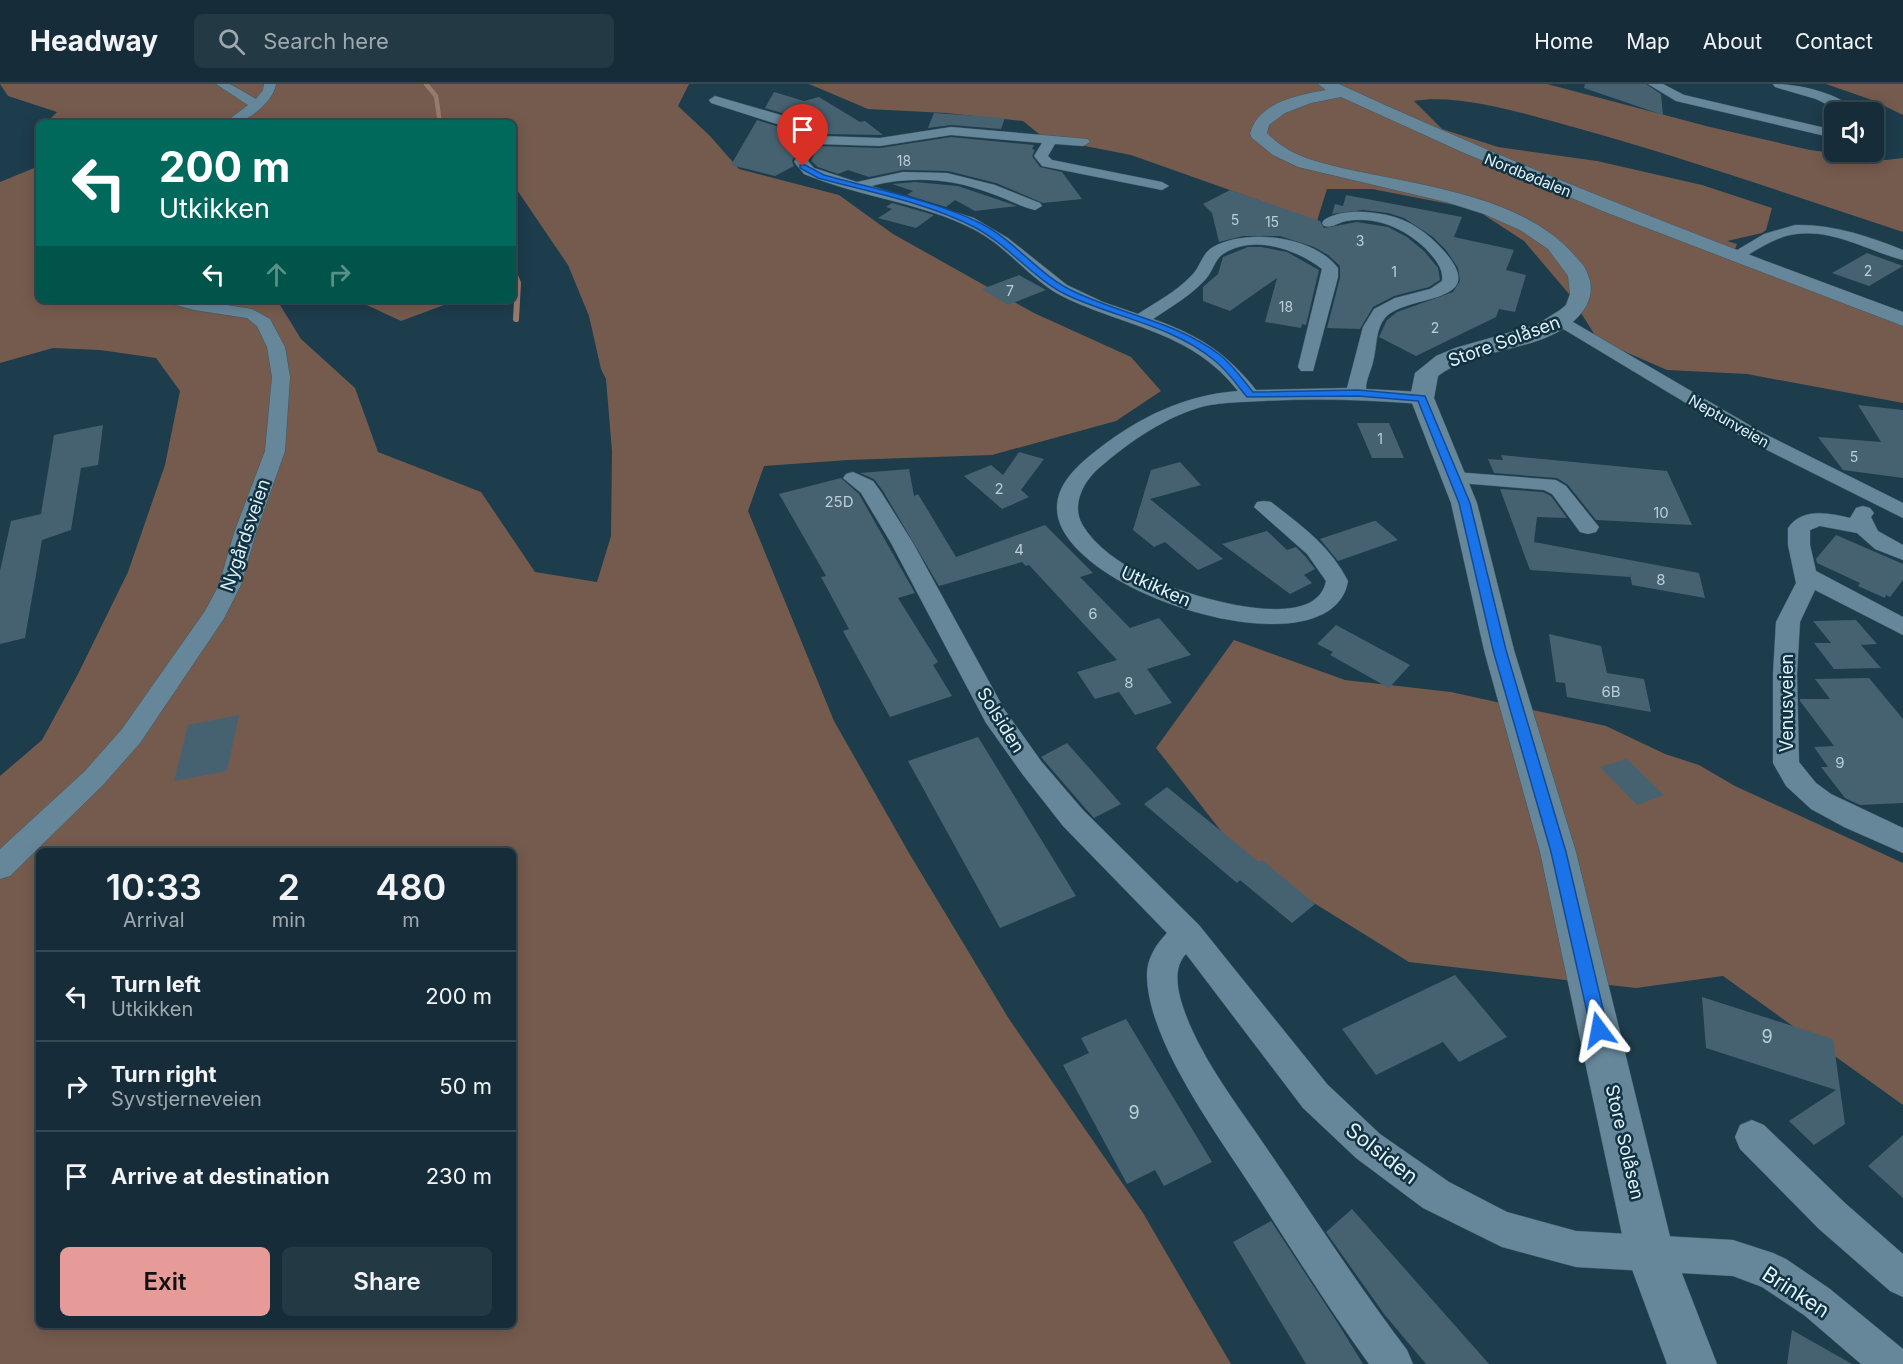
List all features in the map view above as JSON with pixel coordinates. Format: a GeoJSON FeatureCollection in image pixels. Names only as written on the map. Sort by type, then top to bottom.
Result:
{"type":"FeatureCollection","features":[{"type":"Feature","properties":{"kind":"street"},"geometry":{"type":"LineString","coordinates":[[222,84],[255,104]]}},
{"type":"Feature","properties":{"kind":"street"},"geometry":{"type":"LineString","coordinates":[[234,120],[267,97],[271,90],[270,84]]}},
{"type":"Feature","properties":{"kind":"street"},"geometry":{"type":"LineString","coordinates":[[1654,84],[1680,98],[1824,132]]}},
{"type":"Feature","properties":{"kind":"street"},"geometry":{"type":"LineString","coordinates":[[1779,84],[1820,96],[1832,102]]}},
{"type":"Feature","properties":{"kind":"street","name":"Nordbødalen"},"geometry":{"type":"LineString","coordinates":[[1334,88],[1476,154],[1903,319]]}},
{"type":"Feature","properties":{"kind":"street","name":"Store Solåsen"},"geometry":{"type":"LineString","coordinates":[[1334,88],[1285,106],[1259,127],[1258,134],[1273,148],[1301,162],[1464,202],[1509,218],[1557,247],[1569,259],[1581,280],[1581,294],[1575,308],[1562,320],[1545,329],[1448,359],[1427,373],[1422,398],[1464,503],[1499,650],[1558,852],[1650,1253],[1692,1364]]}},
{"type":"Feature","properties":{"kind":"street"},"geometry":{"type":"LineString","coordinates":[[715,100],[801,125],[810,130],[814,137],[803,155],[803,166],[821,176],[946,212],[977,225],[994,235],[1070,294],[1187,337],[1219,358],[1251,395]]}},
{"type":"Feature","properties":{"kind":"street"},"geometry":{"type":"LineString","coordinates":[[813,140],[880,142],[951,131],[1083,142]]}},
{"type":"Feature","properties":{"kind":"street"},"geometry":{"type":"LineString","coordinates":[[1051,140],[1041,156],[1047,163],[1162,186]]}},
{"type":"Feature","properties":{"kind":"street"},"geometry":{"type":"LineString","coordinates":[[857,186],[900,174],[927,174],[996,189],[1035,206]]}},
{"type":"Feature","properties":{"kind":"street"},"geometry":{"type":"LineString","coordinates":[[1329,223],[1335,218],[1355,217],[1380,219],[1406,225],[1444,260],[1451,274],[1450,282],[1442,290],[1382,309],[1372,324],[1356,389],[1358,393]]}},
{"type":"Feature","properties":{"kind":"street"},"geometry":{"type":"LineString","coordinates":[[1735,256],[1782,233],[1794,231],[1837,233],[1903,255]]}},
{"type":"Feature","properties":{"kind":"street"},"geometry":{"type":"LineString","coordinates":[[1141,319],[1189,287],[1205,271],[1212,255],[1218,250],[1244,242],[1281,243],[1301,248],[1317,256],[1330,268],[1330,277],[1307,367]]}},
{"type":"Feature","properties":{"kind":"street","name":"Nygårdsveien"},"geometry":{"type":"LineString","coordinates":[[0,867],[93,778],[131,736],[215,614],[230,585],[245,532],[274,451],[281,377],[276,347],[264,323],[252,314],[188,303]]}},
{"type":"Feature","properties":{"kind":"street","name":"Neptunveien"},"geometry":{"type":"LineString","coordinates":[[1562,320],[1756,437],[1903,511]]}},
{"type":"Feature","properties":{"kind":"street","name":"Utkikken"},"geometry":{"type":"LineString","coordinates":[[1264,507],[1329,562],[1337,581],[1333,595],[1314,610],[1300,615],[1262,617],[1234,614],[1168,596],[1122,572],[1087,544],[1072,524],[1067,505],[1074,484],[1084,470],[1108,450],[1158,418],[1196,404],[1233,395],[1358,393],[1422,398]]}},
{"type":"Feature","properties":{"kind":"street","name":"Solsiden"},"geometry":{"type":"LineString","coordinates":[[853,478],[866,485],[871,492],[902,543],[995,716],[1032,768],[1073,818],[1188,934],[1315,1096],[1368,1146],[1436,1195],[1502,1229],[1576,1249],[1650,1253]]}},
{"type":"Feature","properties":{"kind":"street"},"geometry":{"type":"LineString","coordinates":[[1455,478],[1549,483],[1559,490],[1588,527]]}},
{"type":"Feature","properties":{"kind":"street"},"geometry":{"type":"LineString","coordinates":[[1862,528],[1860,517],[1865,509],[1879,499]]}},
{"type":"Feature","properties":{"kind":"street"},"geometry":{"type":"LineString","coordinates":[[1903,553],[1869,535],[1862,528],[1826,520],[1806,520],[1799,528],[1799,545],[1807,576],[1903,627]]}},
{"type":"Feature","properties":{"kind":"street","name":"Venusveien"},"geometry":{"type":"LineString","coordinates":[[1807,576],[1807,583],[1788,622],[1785,674],[1786,764],[1792,776],[1805,791],[1821,802],[1903,841]]}},
{"type":"Feature","properties":{"kind":"street"},"geometry":{"type":"LineString","coordinates":[[1188,934],[1176,942],[1164,959],[1162,979],[1173,1026],[1217,1102],[1356,1314],[1393,1364]]}},
{"type":"Feature","properties":{"kind":"street"},"geometry":{"type":"LineString","coordinates":[[1752,1137],[1832,1216],[1903,1278]]}},
{"type":"Feature","properties":{"kind":"street","name":"Brinken"},"geometry":{"type":"LineString","coordinates":[[1650,1253],[1733,1258],[1773,1272],[1817,1302],[1891,1364]]}},
{"type":"Feature","properties":{"kind":"shaded area"},"geometry":{"type":"Polygon","coordinates":[[[0,84],[689,84],[678,106],[710,136],[739,169],[839,195],[893,234],[1034,313],[1131,357],[1161,391],[1116,421],[992,455],[848,460],[764,466],[748,511],[834,721],[909,853],[1009,1019],[1143,1213],[1231,1364],[0,1364],[0,776],[42,740],[78,674],[128,572],[165,465],[180,391],[156,358],[100,350],[53,348],[0,363],[0,182],[36,167],[36,303],[279,303],[301,339],[355,388],[378,452],[481,492],[535,572],[597,582],[611,536],[612,451],[606,379],[601,369],[589,316],[568,265],[516,188],[516,120],[49,120],[57,112],[8,96],[0,84]]]}},
{"type":"Feature","properties":{"kind":"shaded area"},"geometry":{"type":"Polygon","coordinates":[[[809,84],[1547,84],[1710,127],[1824,152],[1824,162],[1884,162],[1884,160],[1903,158],[1903,232],[1693,163],[1530,115],[1470,102],[1431,99],[1414,101],[1442,129],[1498,147],[1597,161],[1702,185],[1772,208],[1766,230],[1762,233],[1727,241],[1737,244],[1733,254],[1903,313],[1903,403],[1747,374],[1667,370],[1598,340],[1569,294],[1524,241],[1475,209],[1372,189],[1327,189],[1317,221],[1131,155],[1044,138],[1023,121],[946,113],[868,109],[809,84]]]}},
{"type":"Feature","properties":{"kind":"shaded area"},"geometry":{"type":"Polygon","coordinates":[[[1826,84],[1903,84],[1903,115],[1884,106],[1884,102],[1826,84]]]}},
{"type":"Feature","properties":{"kind":"shaded area"},"geometry":{"type":"Polygon","coordinates":[[[362,303],[444,303],[444,305],[401,321],[362,303]]]}},
{"type":"Feature","properties":{"kind":"shaded area"},"geometry":{"type":"Polygon","coordinates":[[[1234,640],[1345,680],[1451,692],[1606,726],[1665,754],[1699,765],[1735,786],[1903,863],[1903,1105],[1723,976],[1636,988],[1409,962],[1243,859],[1156,748],[1234,640]]]}},
{"type":"Feature","properties":{"kind":"building"},"geometry":{"type":"Polygon","coordinates":[[[1585,84],[1646,84],[1661,94],[1663,115],[1584,88],[1585,84]]]}},
{"type":"Feature","properties":{"kind":"building"},"geometry":{"type":"Polygon","coordinates":[[[774,92],[804,101],[819,97],[860,122],[865,121],[883,135],[822,134],[816,125],[806,120],[765,108],[774,92]]]}},
{"type":"Feature","properties":{"kind":"building"},"geometry":{"type":"Polygon","coordinates":[[[934,113],[1005,118],[1001,129],[951,125],[928,128],[934,113]]]}},
{"type":"Feature","properties":{"kind":"building"},"geometry":{"type":"Polygon","coordinates":[[[757,120],[804,135],[792,161],[794,166],[775,176],[731,165],[757,120]]]}},
{"type":"Feature","properties":{"kind":"building"},"geometry":{"type":"Polygon","coordinates":[[[951,137],[1034,145],[1032,149],[1035,150],[1032,156],[1040,167],[1062,172],[1082,199],[1043,203],[996,183],[948,171],[903,170],[869,177],[848,170],[838,174],[818,167],[811,161],[818,146],[880,148],[951,137]]]}},
{"type":"Feature","properties":{"kind":"building"},"geometry":{"type":"Polygon","coordinates":[[[915,182],[958,186],[1017,206],[975,211],[955,200],[946,207],[907,195],[913,191],[892,184],[915,182]]]}},
{"type":"Feature","properties":{"kind":"building"},"geometry":{"type":"Polygon","coordinates":[[[1230,190],[1320,221],[1324,228],[1357,222],[1388,227],[1407,237],[1424,251],[1438,268],[1440,280],[1429,287],[1394,296],[1373,307],[1360,329],[1327,328],[1340,278],[1340,266],[1328,255],[1314,247],[1280,236],[1243,236],[1219,242],[1212,213],[1203,204],[1230,190]]]}},
{"type":"Feature","properties":{"kind":"building"},"geometry":{"type":"Polygon","coordinates":[[[1346,195],[1462,217],[1454,237],[1514,250],[1506,270],[1526,275],[1515,312],[1499,309],[1496,317],[1416,356],[1379,337],[1387,320],[1397,312],[1453,292],[1460,281],[1458,268],[1446,250],[1433,237],[1404,218],[1388,213],[1363,210],[1332,214],[1335,204],[1343,206],[1346,195]]]}},
{"type":"Feature","properties":{"kind":"building"},"geometry":{"type":"Polygon","coordinates":[[[892,203],[934,215],[916,228],[878,218],[892,209],[886,207],[892,203]]]}},
{"type":"Feature","properties":{"kind":"building"},"geometry":{"type":"Polygon","coordinates":[[[1248,247],[1287,252],[1319,270],[1306,325],[1302,324],[1301,328],[1265,322],[1277,278],[1230,311],[1203,301],[1203,287],[1218,274],[1223,257],[1248,247]]]}},
{"type":"Feature","properties":{"kind":"building"},"geometry":{"type":"Polygon","coordinates":[[[1867,253],[1903,266],[1869,286],[1832,273],[1867,253]]]}},
{"type":"Feature","properties":{"kind":"building"},"geometry":{"type":"Polygon","coordinates":[[[1019,275],[1046,290],[1008,305],[982,289],[1019,275]]]}},
{"type":"Feature","properties":{"kind":"building"},"geometry":{"type":"Polygon","coordinates":[[[1858,405],[1903,410],[1903,478],[1843,470],[1818,437],[1881,442],[1858,405]]]}},
{"type":"Feature","properties":{"kind":"building"},"geometry":{"type":"Polygon","coordinates":[[[1357,423],[1389,423],[1404,458],[1372,458],[1357,423]]]}},
{"type":"Feature","properties":{"kind":"building"},"geometry":{"type":"Polygon","coordinates":[[[103,425],[98,465],[81,468],[71,530],[42,540],[25,638],[0,644],[0,571],[11,521],[41,514],[54,435],[103,425]]]}},
{"type":"Feature","properties":{"kind":"building"},"geometry":{"type":"Polygon","coordinates":[[[1019,452],[1044,459],[1021,490],[1029,497],[1002,509],[964,476],[991,465],[1003,475],[1019,452]]]}},
{"type":"Feature","properties":{"kind":"building"},"geometry":{"type":"Polygon","coordinates":[[[1501,455],[1667,471],[1692,525],[1596,520],[1568,485],[1557,478],[1494,473],[1488,459],[1503,460],[1501,455]]]}},
{"type":"Feature","properties":{"kind":"building"},"geometry":{"type":"Polygon","coordinates":[[[1180,462],[1201,485],[1150,499],[1223,559],[1198,570],[1165,542],[1154,547],[1133,530],[1151,470],[1180,462]]]}},
{"type":"Feature","properties":{"kind":"building"},"geometry":{"type":"Polygon","coordinates":[[[909,469],[914,496],[918,494],[956,557],[1045,525],[1093,573],[1080,577],[1130,628],[1159,618],[1191,655],[1147,669],[1172,703],[1135,715],[1119,692],[1095,699],[1077,672],[1117,660],[1029,565],[1026,566],[1022,562],[939,586],[883,491],[874,479],[860,473],[909,469]]]}},
{"type":"Feature","properties":{"kind":"building"},"geometry":{"type":"Polygon","coordinates":[[[841,478],[859,494],[915,593],[898,598],[938,662],[933,665],[952,696],[890,717],[843,631],[849,629],[821,577],[826,576],[779,494],[841,478]]]}},
{"type":"Feature","properties":{"kind":"building"},"geometry":{"type":"Polygon","coordinates":[[[1500,489],[1543,492],[1551,496],[1567,518],[1537,517],[1534,542],[1699,573],[1705,598],[1632,585],[1630,574],[1630,577],[1530,570],[1500,489]]]}},
{"type":"Feature","properties":{"kind":"building"},"geometry":{"type":"Polygon","coordinates":[[[1374,521],[1398,540],[1338,561],[1320,539],[1374,521]]]}},
{"type":"Feature","properties":{"kind":"building"},"geometry":{"type":"Polygon","coordinates":[[[1267,531],[1287,550],[1296,547],[1305,556],[1315,569],[1304,575],[1312,583],[1290,594],[1222,544],[1267,531]]]}},
{"type":"Feature","properties":{"kind":"building"},"geometry":{"type":"Polygon","coordinates":[[[1836,535],[1903,564],[1903,580],[1890,597],[1886,595],[1885,598],[1858,586],[1860,583],[1817,563],[1816,559],[1836,535]]]}},
{"type":"Feature","properties":{"kind":"building"},"geometry":{"type":"Polygon","coordinates":[[[1856,620],[1877,644],[1861,645],[1881,668],[1834,669],[1814,643],[1831,643],[1813,621],[1856,620]]]}},
{"type":"Feature","properties":{"kind":"building"},"geometry":{"type":"Polygon","coordinates":[[[1336,625],[1410,665],[1389,688],[1330,655],[1333,652],[1317,644],[1336,625]]]}},
{"type":"Feature","properties":{"kind":"building"},"geometry":{"type":"Polygon","coordinates":[[[1549,634],[1601,646],[1607,673],[1644,679],[1651,712],[1567,697],[1565,683],[1556,682],[1549,634]]]}},
{"type":"Feature","properties":{"kind":"building"},"geometry":{"type":"Polygon","coordinates":[[[1869,678],[1903,719],[1903,803],[1860,805],[1845,798],[1821,767],[1828,767],[1814,747],[1834,746],[1800,701],[1800,699],[1830,699],[1815,679],[1869,678]]]}},
{"type":"Feature","properties":{"kind":"building"},"geometry":{"type":"Polygon","coordinates":[[[239,715],[227,771],[174,781],[188,725],[239,715]]]}},
{"type":"Feature","properties":{"kind":"building"},"geometry":{"type":"Polygon","coordinates":[[[978,737],[1076,896],[1000,928],[908,761],[978,737]]]}},
{"type":"Feature","properties":{"kind":"building"},"geometry":{"type":"Polygon","coordinates":[[[1067,743],[1121,804],[1094,818],[1085,808],[1041,757],[1067,743]]]}},
{"type":"Feature","properties":{"kind":"building"},"geometry":{"type":"Polygon","coordinates":[[[1627,759],[1664,795],[1637,805],[1600,767],[1627,759]]]}},
{"type":"Feature","properties":{"kind":"building"},"geometry":{"type":"Polygon","coordinates":[[[1167,787],[1315,904],[1292,923],[1240,880],[1237,883],[1144,804],[1167,787]]]}},
{"type":"Feature","properties":{"kind":"building"},"geometry":{"type":"Polygon","coordinates":[[[1455,975],[1507,1037],[1459,1062],[1443,1042],[1376,1075],[1342,1029],[1455,975]]]}},
{"type":"Feature","properties":{"kind":"building"},"geometry":{"type":"Polygon","coordinates":[[[1702,997],[1833,1039],[1845,1124],[1814,1145],[1789,1121],[1836,1090],[1706,1048],[1702,997]]]}},
{"type":"Feature","properties":{"kind":"building"},"geometry":{"type":"Polygon","coordinates":[[[1126,1019],[1212,1162],[1164,1186],[1155,1170],[1127,1184],[1063,1065],[1089,1053],[1081,1038],[1126,1019]]]}},
{"type":"Feature","properties":{"kind":"building"},"geometry":{"type":"Polygon","coordinates":[[[1903,1135],[1903,1198],[1868,1166],[1903,1135]]]}},
{"type":"Feature","properties":{"kind":"building"},"geometry":{"type":"Polygon","coordinates":[[[1352,1209],[1489,1364],[1426,1364],[1384,1314],[1326,1232],[1352,1209]]]}},
{"type":"Feature","properties":{"kind":"building"},"geometry":{"type":"Polygon","coordinates":[[[1271,1221],[1363,1364],[1306,1364],[1233,1242],[1271,1221]]]}},
{"type":"Feature","properties":{"kind":"building"},"geometry":{"type":"Polygon","coordinates":[[[1792,1330],[1852,1364],[1787,1364],[1792,1330]]]}},
{"type":"Feature","properties":{"kind":"waterway"},"geometry":{"type":"LineString","coordinates":[[426,84],[436,96],[440,120]]}},
{"type":"Feature","properties":{"kind":"waterway"},"geometry":{"type":"LineString","coordinates":[[516,278],[518,283],[516,319]]}},
{"type":"Feature","properties":{"kind":"route"},"geometry":{"type":"LineString","coordinates":[[803,166],[821,176],[946,212],[977,225],[994,235],[1054,284],[1070,294],[1187,337],[1219,358],[1251,395],[1358,393],[1422,398],[1464,503],[1499,650],[1558,852],[1599,1030]]}}]}
